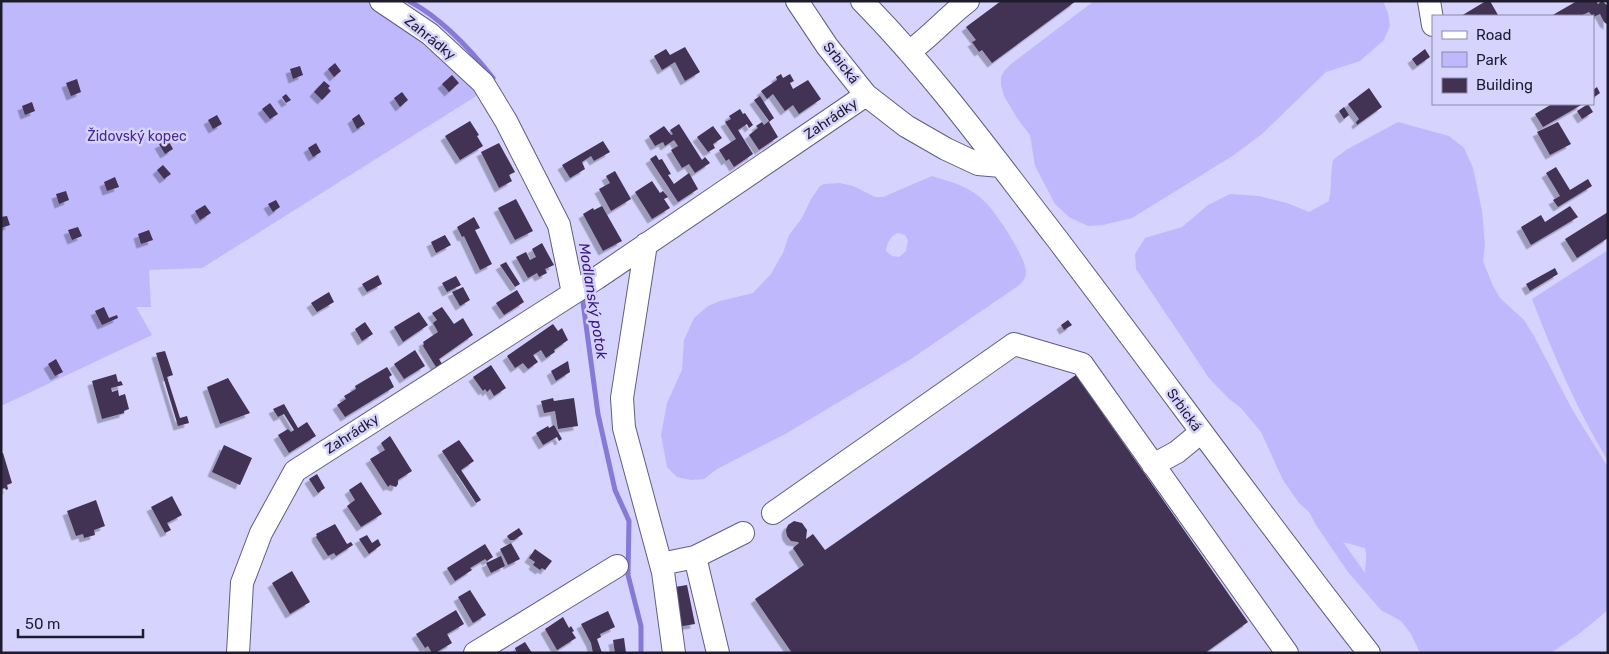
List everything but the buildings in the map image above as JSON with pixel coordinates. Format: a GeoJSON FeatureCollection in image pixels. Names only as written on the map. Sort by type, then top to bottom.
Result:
{"type":"FeatureCollection","features":[{"type":"Feature","properties":{"kind":"street","name":"Zahrádky"},"geometry":{"type":"LineString","coordinates":[[381,1],[430,34],[483,83],[506,121],[559,225],[573,294]]}},
{"type":"Feature","properties":{"kind":"street","name":"Srbická"},"geometry":{"type":"LineString","coordinates":[[797,1],[827,46],[866,95],[906,126],[946,149],[978,164],[1001,166]]}},
{"type":"Feature","properties":{"kind":"street","name":"Srbická"},"geometry":{"type":"LineString","coordinates":[[862,1],[909,52],[1001,166],[1083,273],[1200,432],[1369,653]]}},
{"type":"Feature","properties":{"kind":"street"},"geometry":{"type":"LineString","coordinates":[[909,52],[927,39],[958,8],[968,1]]}},
{"type":"Feature","properties":{"kind":"street"},"geometry":{"type":"LineString","coordinates":[[1429,1],[1432,20]]}},
{"type":"Feature","properties":{"kind":"street","name":"Zahrádky"},"geometry":{"type":"LineString","coordinates":[[238,653],[242,582],[261,533],[295,472],[573,294],[866,95]]}},
{"type":"Feature","properties":{"kind":"street"},"geometry":{"type":"LineString","coordinates":[[646,244],[622,398],[624,428],[660,564],[674,653]]}},
{"type":"Feature","properties":{"kind":"street"},"geometry":{"type":"LineString","coordinates":[[773,513],[1014,344],[1082,364],[1287,653]]}},
{"type":"Feature","properties":{"kind":"street"},"geometry":{"type":"LineString","coordinates":[[1153,465],[1177,452],[1200,432]]}},
{"type":"Feature","properties":{"kind":"street"},"geometry":{"type":"LineString","coordinates":[[660,564],[695,557],[743,533]]}},
{"type":"Feature","properties":{"kind":"street"},"geometry":{"type":"LineString","coordinates":[[695,557],[718,653]]}},
{"type":"Feature","properties":{"kind":"street"},"geometry":{"type":"LineString","coordinates":[[475,653],[617,566]]}},
{"type":"Feature","properties":{"kind":"green space","name":"Židovský kopec"},"geometry":{"type":"Polygon","coordinates":[[[1,1],[386,1],[489,88],[202,268],[149,270],[151,307],[136,307],[152,335],[1,406],[1,1]]]}},
{"type":"Feature","properties":{"kind":"green space"},"geometry":{"type":"Polygon","coordinates":[[[1094,1],[1383,1],[1390,25],[1384,40],[1360,61],[1326,72],[1262,134],[1234,155],[1132,218],[1103,225],[1088,226],[1069,217],[1055,204],[1035,166],[1030,135],[1004,96],[1001,77],[1011,64],[1094,1]]]}},
{"type":"Feature","properties":{"kind":"green space"},"geometry":{"type":"Polygon","coordinates":[[[1398,122],[1449,136],[1464,148],[1473,168],[1482,211],[1485,245],[1483,261],[1493,286],[1500,298],[1524,320],[1573,411],[1608,467],[1608,610],[1551,653],[1420,653],[1411,634],[1401,621],[1381,610],[1348,572],[1309,512],[1299,503],[1283,480],[1261,432],[1241,408],[1228,398],[1209,378],[1136,269],[1135,254],[1145,238],[1182,227],[1208,205],[1230,194],[1259,196],[1287,203],[1309,212],[1329,201],[1333,160],[1346,150],[1398,122]],[[1343,542],[1365,573],[1366,551],[1365,548],[1343,542]]]}},
{"type":"Feature","properties":{"kind":"green space"},"geometry":{"type":"Polygon","coordinates":[[[932,176],[968,189],[987,204],[1005,229],[1022,258],[1026,273],[1025,279],[1018,286],[911,359],[787,433],[717,469],[704,479],[691,480],[677,477],[667,467],[661,435],[667,403],[682,370],[684,340],[694,318],[708,306],[753,293],[771,274],[783,253],[789,235],[802,218],[820,186],[840,183],[853,186],[875,197],[883,197],[932,176]],[[898,233],[893,236],[888,243],[886,251],[892,256],[899,257],[906,251],[908,240],[905,235],[898,233]]]}},
{"type":"Feature","properties":{"kind":"green space"},"geometry":{"type":"Polygon","coordinates":[[[1608,250],[1608,461],[1566,382],[1532,299],[1608,250]]]}},
{"type":"Feature","properties":{"kind":"waterway","name":"Modlanský potok"},"geometry":{"type":"LineString","coordinates":[[409,1],[433,16],[455,35],[493,78]]}},
{"type":"Feature","properties":{"kind":"waterway","name":"Modlanský potok"},"geometry":{"type":"LineString","coordinates":[[582,295],[598,414],[615,490],[629,521],[628,575],[641,626],[641,653]]}}]}
